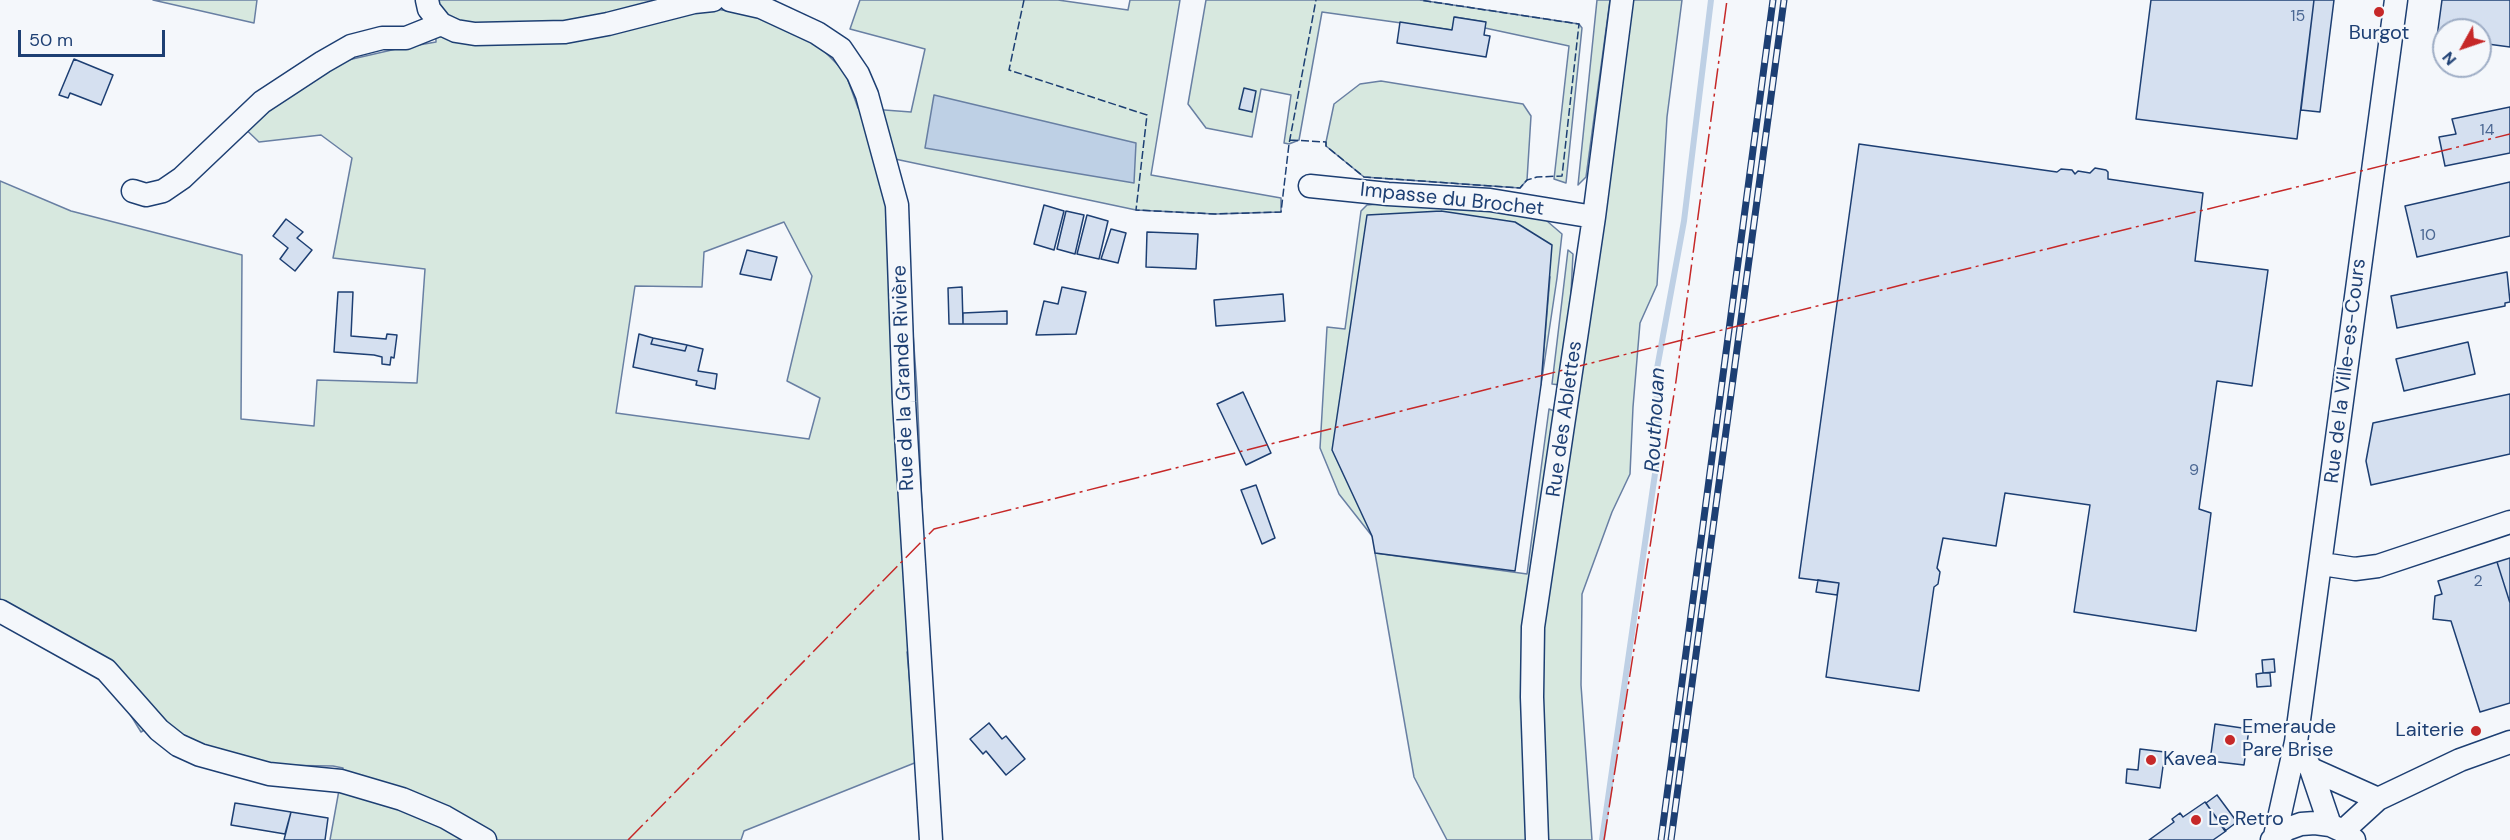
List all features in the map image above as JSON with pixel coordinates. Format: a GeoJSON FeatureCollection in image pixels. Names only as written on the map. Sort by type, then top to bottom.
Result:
{"type":"FeatureCollection","features":[{"type":"Feature","properties":{"kind":"street"},"geometry":{"type":"LineString","coordinates":[[427,0],[429,9],[441,24],[456,31],[475,34],[565,32],[608,24],[694,2],[713,0]]}},
{"type":"Feature","properties":{"kind":"street","name":"Rue de la Grande Rivière"},"geometry":{"type":"LineString","coordinates":[[730,0],[761,7],[817,33],[841,50],[858,74],[867,95],[897,205],[905,425],[931,840]]}},
{"type":"Feature","properties":{"kind":"street","name":"Rue des Ablettes"},"geometry":{"type":"LineString","coordinates":[[1537,840],[1532,697],[1533,627],[1594,217],[1622,0]]}},
{"type":"Feature","properties":{"kind":"street","name":"Rue de la Ville-es-Cours"},"geometry":{"type":"LineString","coordinates":[[2273,838],[2296,742],[2322,564],[2396,0]]}},
{"type":"Feature","properties":{"kind":"street"},"geometry":{"type":"LineString","coordinates":[[133,191],[146,195],[163,191],[182,178],[262,102],[351,46],[382,38],[406,38],[441,24]]}},
{"type":"Feature","properties":{"kind":"street","name":"Impasse du Brochet"},"geometry":{"type":"LineString","coordinates":[[1310,186],[1388,194],[1490,200],[1594,217]]}},
{"type":"Feature","properties":{"kind":"street"},"geometry":{"type":"LineString","coordinates":[[2322,564],[2355,569],[2378,566],[2510,522]]}},
{"type":"Feature","properties":{"kind":"street"},"geometry":{"type":"LineString","coordinates":[[0,610],[106,670],[159,730],[178,746],[200,755],[269,774],[341,781],[402,799],[445,817],[485,840]]}},
{"type":"Feature","properties":{"kind":"street"},"geometry":{"type":"LineString","coordinates":[[2296,742],[2342,832]]}},
{"type":"Feature","properties":{"kind":"street"},"geometry":{"type":"LineString","coordinates":[[2342,832],[2378,799],[2460,760],[2510,742]]}},
{"type":"Feature","properties":{"kind":"street"},"geometry":{"type":"LineString","coordinates":[[2311,770],[2378,799]]}},
{"type":"Feature","properties":{"kind":"street"},"geometry":{"type":"LineString","coordinates":[[2273,838],[2301,824],[2342,832]]}},
{"type":"Feature","properties":{"kind":"shaded area"},"geometry":{"type":"Polygon","coordinates":[[[153,0],[257,0],[254,23],[153,0]]]}},
{"type":"Feature","properties":{"kind":"shaded area"},"geometry":{"type":"Polygon","coordinates":[[[435,0],[704,0],[706,8],[753,14],[818,45],[845,72],[858,108],[911,112],[925,49],[850,29],[860,0],[1058,0],[1128,10],[1130,0],[1180,0],[1151,175],[1281,198],[1281,212],[1215,214],[1136,210],[895,159],[907,249],[917,389],[928,649],[907,652],[917,762],[744,831],[741,840],[330,840],[343,768],[265,765],[189,742],[162,719],[141,732],[109,680],[0,619],[0,181],[71,211],[242,255],[241,419],[314,426],[317,380],[417,383],[425,269],[333,258],[352,158],[321,135],[259,142],[235,119],[335,63],[436,42],[435,0]],[[784,222],[704,252],[702,287],[635,286],[616,413],[809,439],[820,398],[787,381],[812,276],[784,222]]]}},
{"type":"Feature","properties":{"kind":"shaded area"},"geometry":{"type":"Polygon","coordinates":[[[1206,0],[1420,0],[1579,24],[1582,28],[1566,183],[1554,179],[1569,46],[1485,28],[1485,22],[1455,17],[1452,30],[1322,12],[1299,140],[1289,144],[1284,143],[1291,95],[1261,89],[1252,137],[1206,128],[1188,104],[1206,0]]]}},
{"type":"Feature","properties":{"kind":"shaded area"},"geometry":{"type":"Polygon","coordinates":[[[1597,0],[1610,0],[1586,177],[1578,185],[1597,0]]]}},
{"type":"Feature","properties":{"kind":"shaded area"},"geometry":{"type":"Polygon","coordinates":[[[1633,0],[1682,0],[1667,117],[1657,285],[1640,323],[1630,474],[1612,512],[1582,594],[1581,685],[1592,840],[1447,840],[1414,777],[1375,553],[1527,574],[1549,409],[1554,411],[1611,161],[1633,0]]]}},
{"type":"Feature","properties":{"kind":"shaded area"},"geometry":{"type":"Polygon","coordinates":[[[1381,81],[1523,104],[1531,116],[1527,180],[1520,188],[1364,177],[1326,146],[1326,142],[1334,104],[1360,84],[1381,81]]]}},
{"type":"Feature","properties":{"kind":"shaded area"},"geometry":{"type":"Polygon","coordinates":[[[1422,200],[1540,215],[1562,234],[1557,278],[1541,385],[1550,277],[1535,257],[1359,452],[1372,536],[1339,494],[1320,448],[1327,327],[1345,329],[1361,211],[1367,205],[1422,200]]]}},
{"type":"Feature","properties":{"kind":"shaded area"},"geometry":{"type":"Polygon","coordinates":[[[1568,250],[1573,254],[1570,312],[1560,385],[1552,384],[1568,250]]]}},
{"type":"Feature","properties":{"kind":"water"},"geometry":{"type":"Polygon","coordinates":[[[934,95],[1136,143],[1134,183],[925,148],[934,95]]]}},
{"type":"Feature","properties":{"kind":"building"},"geometry":{"type":"Polygon","coordinates":[[[2151,0],[2314,0],[2297,139],[2136,119],[2151,0]]]}},
{"type":"Feature","properties":{"kind":"building"},"geometry":{"type":"Polygon","coordinates":[[[2314,0],[2334,0],[2320,112],[2301,110],[2314,0]]]}},
{"type":"Feature","properties":{"kind":"building"},"geometry":{"type":"Polygon","coordinates":[[[2442,0],[2510,0],[2510,47],[2492,45],[2492,18],[2440,18],[2442,0]]]}},
{"type":"Feature","properties":{"kind":"building"},"geometry":{"type":"Polygon","coordinates":[[[1454,17],[1486,22],[1484,35],[1490,36],[1486,57],[1397,43],[1400,22],[1452,30],[1454,17]]]}},
{"type":"Feature","properties":{"kind":"building"},"geometry":{"type":"Polygon","coordinates":[[[74,59],[113,75],[101,105],[70,93],[68,98],[59,95],[74,59]]]}},
{"type":"Feature","properties":{"kind":"building"},"geometry":{"type":"Polygon","coordinates":[[[1244,88],[1256,91],[1252,112],[1239,109],[1244,88]]]}},
{"type":"Feature","properties":{"kind":"building"},"geometry":{"type":"Polygon","coordinates":[[[2510,107],[2510,153],[2445,166],[2439,137],[2456,134],[2452,119],[2510,107]]]}},
{"type":"Feature","properties":{"kind":"building"},"geometry":{"type":"Polygon","coordinates":[[[1859,144],[2057,172],[2061,169],[2072,170],[2075,174],[2078,171],[2090,173],[2095,168],[2106,170],[2108,179],[2203,193],[2195,261],[2268,270],[2252,386],[2217,381],[2199,509],[2211,513],[2196,631],[2074,612],[2090,505],[2005,493],[1996,546],[1943,538],[1937,568],[1940,572],[1938,584],[1934,587],[1919,691],[1826,677],[1839,583],[1799,578],[1859,144]]]}},
{"type":"Feature","properties":{"kind":"building"},"geometry":{"type":"Polygon","coordinates":[[[2510,182],[2510,236],[2417,257],[2405,206],[2510,182]]]}},
{"type":"Feature","properties":{"kind":"building"},"geometry":{"type":"Polygon","coordinates":[[[1044,205],[1064,211],[1054,250],[1034,244],[1044,205]]]}},
{"type":"Feature","properties":{"kind":"building"},"geometry":{"type":"Polygon","coordinates":[[[1066,211],[1084,215],[1075,254],[1057,249],[1066,211]]]}},
{"type":"Feature","properties":{"kind":"building"},"geometry":{"type":"Polygon","coordinates":[[[1441,211],[1515,222],[1552,245],[1541,385],[1515,571],[1375,553],[1372,536],[1332,450],[1367,215],[1441,211]]]}},
{"type":"Feature","properties":{"kind":"building"},"geometry":{"type":"Polygon","coordinates":[[[1087,215],[1108,221],[1099,259],[1077,254],[1087,215]]]}},
{"type":"Feature","properties":{"kind":"building"},"geometry":{"type":"Polygon","coordinates":[[[286,219],[303,232],[297,238],[312,250],[295,271],[280,259],[288,248],[273,236],[286,219]]]}},
{"type":"Feature","properties":{"kind":"building"},"geometry":{"type":"Polygon","coordinates":[[[1111,229],[1126,233],[1118,263],[1101,259],[1111,229]]]}},
{"type":"Feature","properties":{"kind":"building"},"geometry":{"type":"Polygon","coordinates":[[[1147,232],[1198,234],[1196,269],[1146,267],[1147,232]]]}},
{"type":"Feature","properties":{"kind":"building"},"geometry":{"type":"Polygon","coordinates":[[[747,250],[777,257],[771,280],[740,274],[747,250]]]}},
{"type":"Feature","properties":{"kind":"building"},"geometry":{"type":"Polygon","coordinates":[[[2507,272],[2510,302],[2505,303],[2505,306],[2397,328],[2391,296],[2507,272]]]}},
{"type":"Feature","properties":{"kind":"building"},"geometry":{"type":"Polygon","coordinates":[[[962,287],[963,324],[949,324],[948,288],[962,287]]]}},
{"type":"Feature","properties":{"kind":"building"},"geometry":{"type":"Polygon","coordinates":[[[1062,287],[1086,292],[1076,334],[1036,335],[1044,301],[1058,304],[1062,287]]]}},
{"type":"Feature","properties":{"kind":"building"},"geometry":{"type":"Polygon","coordinates":[[[338,292],[353,292],[351,336],[386,339],[387,334],[397,335],[394,358],[391,357],[390,365],[382,364],[382,357],[374,355],[334,352],[338,292]]]}},
{"type":"Feature","properties":{"kind":"building"},"geometry":{"type":"Polygon","coordinates":[[[1283,294],[1285,321],[1216,326],[1214,300],[1283,294]]]}},
{"type":"Feature","properties":{"kind":"building"},"geometry":{"type":"Polygon","coordinates":[[[1007,311],[1007,324],[963,324],[963,313],[1007,311]]]}},
{"type":"Feature","properties":{"kind":"building"},"geometry":{"type":"Polygon","coordinates":[[[639,334],[653,338],[651,344],[685,351],[687,345],[703,349],[698,371],[717,374],[715,389],[696,385],[697,381],[633,367],[639,334]]]}},
{"type":"Feature","properties":{"kind":"building"},"geometry":{"type":"Polygon","coordinates":[[[653,338],[687,345],[685,351],[651,344],[653,338]]]}},
{"type":"Feature","properties":{"kind":"building"},"geometry":{"type":"Polygon","coordinates":[[[2468,342],[2475,374],[2404,391],[2396,359],[2468,342]]]}},
{"type":"Feature","properties":{"kind":"building"},"geometry":{"type":"Polygon","coordinates":[[[1243,392],[1271,453],[1246,465],[1217,404],[1243,392]]]}},
{"type":"Feature","properties":{"kind":"building"},"geometry":{"type":"Polygon","coordinates":[[[2510,394],[2510,454],[2371,485],[2366,461],[2373,423],[2510,394]]]}},
{"type":"Feature","properties":{"kind":"building"},"geometry":{"type":"Polygon","coordinates":[[[1256,485],[1275,538],[1262,544],[1241,490],[1256,485]]]}},
{"type":"Feature","properties":{"kind":"building"},"geometry":{"type":"Polygon","coordinates":[[[2510,558],[2510,603],[2497,562],[2510,558]]]}},
{"type":"Feature","properties":{"kind":"building"},"geometry":{"type":"Polygon","coordinates":[[[2497,562],[2510,603],[2510,703],[2480,712],[2451,621],[2433,619],[2435,596],[2442,594],[2438,581],[2497,562]]]}},
{"type":"Feature","properties":{"kind":"building"},"geometry":{"type":"Polygon","coordinates":[[[1818,580],[1839,583],[1837,595],[1816,592],[1818,580]]]}},
{"type":"Feature","properties":{"kind":"building"},"geometry":{"type":"Polygon","coordinates":[[[2274,659],[2275,672],[2263,673],[2262,660],[2274,659]]]}},
{"type":"Feature","properties":{"kind":"building"},"geometry":{"type":"Polygon","coordinates":[[[2270,673],[2271,686],[2257,687],[2256,674],[2270,673]]]}},
{"type":"Feature","properties":{"kind":"building"},"geometry":{"type":"Polygon","coordinates":[[[989,723],[1002,739],[1006,736],[1025,759],[1006,775],[986,751],[983,754],[970,739],[989,723]]]}},
{"type":"Feature","properties":{"kind":"building","name":"Emeraude Pare Brise"},"geometry":{"type":"Polygon","coordinates":[[[2215,724],[2249,729],[2244,765],[2210,761],[2215,724]]]}},
{"type":"Feature","properties":{"kind":"building","name":"Kavea"},"geometry":{"type":"Polygon","coordinates":[[[2140,749],[2165,752],[2160,788],[2126,783],[2127,769],[2138,770],[2140,749]]]}},
{"type":"Feature","properties":{"kind":"building"},"geometry":{"type":"Polygon","coordinates":[[[2217,795],[2237,822],[2225,831],[2206,803],[2217,795]]]}},
{"type":"Feature","properties":{"kind":"building","name":"Le Retro"},"geometry":{"type":"Polygon","coordinates":[[[2205,802],[2226,831],[2213,840],[2149,840],[2174,822],[2172,819],[2180,813],[2183,817],[2205,802]]]}},
{"type":"Feature","properties":{"kind":"building"},"geometry":{"type":"Polygon","coordinates":[[[235,803],[291,812],[285,834],[231,825],[235,803]]]}},
{"type":"Feature","properties":{"kind":"building"},"geometry":{"type":"Polygon","coordinates":[[[291,812],[328,818],[325,840],[284,840],[291,812]]]}},
{"type":"Feature","properties":{"kind":"waterway","name":"Routhouan"},"geometry":{"type":"LineString","coordinates":[[1602,840],[1658,453],[1656,374],[1684,221],[1711,0]]}},
{"type":"Feature","properties":{"kind":"railway"},"geometry":{"type":"LineString","coordinates":[[1661,840],[1773,0]]}},
{"type":"Feature","properties":{"kind":"railway"},"geometry":{"type":"LineString","coordinates":[[1671,840],[1784,0]]}},
{"type":"Feature","properties":{"kind":"fence"},"geometry":{"type":"LineString","coordinates":[[1024,0],[1009,70],[1147,115],[1136,210],[1215,214],[1281,212],[1289,144],[1316,0]]}},
{"type":"Feature","properties":{"kind":"fence"},"geometry":{"type":"LineString","coordinates":[[1290,140],[1326,142],[1326,146],[1364,177],[1520,188],[1527,180],[1537,177],[1562,176],[1579,24],[1420,0]]}},
{"type":"Feature","properties":{"kind":"power"},"geometry":{"type":"LineString","coordinates":[[1604,840],[1676,381],[1727,0]]}},
{"type":"Feature","properties":{"kind":"power"},"geometry":{"type":"LineString","coordinates":[[628,840],[934,529],[2510,134]]}},
{"type":"Feature","properties":{"kind":"place","name":"Burgot"},"geometry":{"type":"Point","coordinates":[2379,12]}},
{"type":"Feature","properties":{"kind":"place","name":"Laiterie"},"geometry":{"type":"Point","coordinates":[2476,731]}},
{"type":"Feature","properties":{"kind":"place","name":"Emeraude Pare Brise"},"geometry":{"type":"Point","coordinates":[2230,740]}},
{"type":"Feature","properties":{"kind":"place","name":"Kavea"},"geometry":{"type":"Point","coordinates":[2151,760]}},
{"type":"Feature","properties":{"kind":"place","name":"Le Retro"},"geometry":{"type":"Point","coordinates":[2196,820]}}]}
